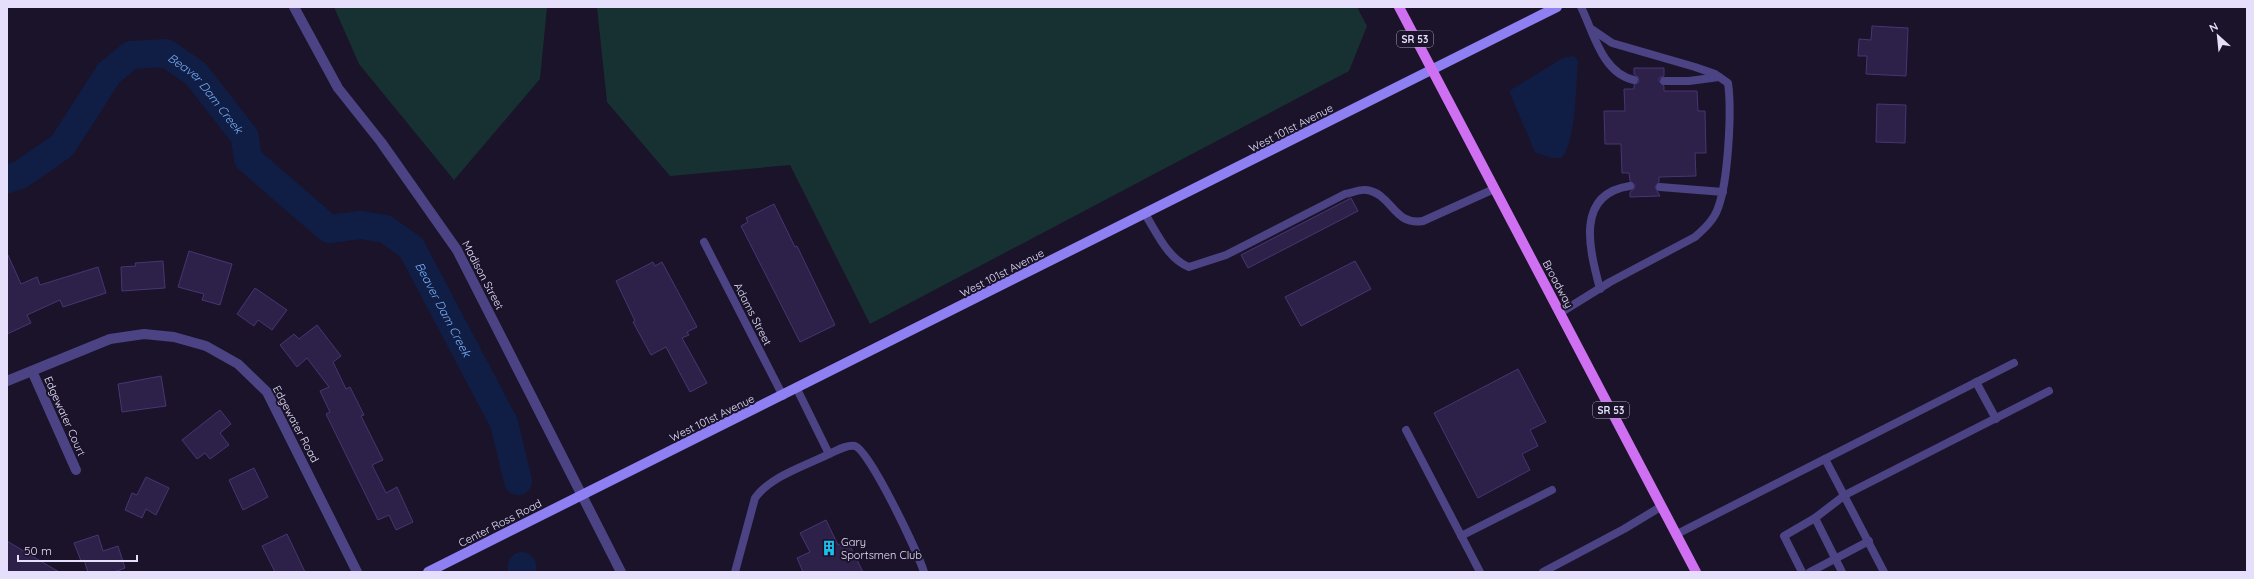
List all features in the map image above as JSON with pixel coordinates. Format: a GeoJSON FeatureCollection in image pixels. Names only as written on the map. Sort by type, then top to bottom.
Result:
{"type":"FeatureCollection","features":[{"type":"Feature","properties":{"kind":"main road","name":"Broadway"},"geometry":{"type":"LineString","coordinates":[[1399,7],[1696,572]]}},
{"type":"Feature","properties":{"kind":"street","name":"Madison Street"},"geometry":{"type":"LineString","coordinates":[[294,7],[338,88],[382,142],[457,250],[621,572]]}},
{"type":"Feature","properties":{"kind":"street","name":"West 101st Avenue"},"geometry":{"type":"LineString","coordinates":[[582,495],[797,389],[1557,7]]}},
{"type":"Feature","properties":{"kind":"street","name":"Edgewater Road"},"geometry":{"type":"LineString","coordinates":[[7,381],[110,339],[144,334],[174,337],[206,346],[238,364],[267,392],[357,572]]}},
{"type":"Feature","properties":{"kind":"street","name":"Edgewater Court"},"geometry":{"type":"LineString","coordinates":[[32,371],[76,470]]}},
{"type":"Feature","properties":{"kind":"street","name":"Center Ross Road"},"geometry":{"type":"LineString","coordinates":[[428,572],[582,495]]}},
{"type":"Feature","properties":{"kind":"lane"},"geometry":{"type":"LineString","coordinates":[[1581,7],[1593,30],[1606,64],[1628,79],[1634,80]]}},
{"type":"Feature","properties":{"kind":"lane"},"geometry":{"type":"LineString","coordinates":[[1560,313],[1695,236],[1707,226],[1718,210],[1723,192],[1731,102],[1728,83],[1719,77],[1688,65],[1612,43],[1593,30]]}},
{"type":"Feature","properties":{"kind":"lane"},"geometry":{"type":"LineString","coordinates":[[1664,81],[1689,81],[1719,77]]}},
{"type":"Feature","properties":{"kind":"lane"},"geometry":{"type":"LineString","coordinates":[[1600,289],[1589,240],[1589,225],[1596,206],[1606,195],[1618,188],[1630,186]]}},
{"type":"Feature","properties":{"kind":"lane"},"geometry":{"type":"LineString","coordinates":[[1660,187],[1723,192]]}},
{"type":"Feature","properties":{"kind":"lane"},"geometry":{"type":"LineString","coordinates":[[1145,214],[1170,253],[1179,264],[1189,268],[1226,255],[1345,194],[1365,190],[1378,193],[1404,220],[1413,223],[1423,221],[1494,189]]}},
{"type":"Feature","properties":{"kind":"lane","name":"Adams Street"},"geometry":{"type":"LineString","coordinates":[[704,242],[783,396]]}},
{"type":"Feature","properties":{"kind":"lane"},"geometry":{"type":"LineString","coordinates":[[1677,534],[2014,363]]}},
{"type":"Feature","properties":{"kind":"lane"},"geometry":{"type":"LineString","coordinates":[[1976,382],[1996,419]]}},
{"type":"Feature","properties":{"kind":"lane"},"geometry":{"type":"LineString","coordinates":[[797,389],[829,454]]}},
{"type":"Feature","properties":{"kind":"lane"},"geometry":{"type":"LineString","coordinates":[[1802,572],[1784,536],[1815,518],[1845,494],[2049,391]]}},
{"type":"Feature","properties":{"kind":"lane"},"geometry":{"type":"LineString","coordinates":[[1406,430],[1480,572]]}},
{"type":"Feature","properties":{"kind":"lane"},"geometry":{"type":"LineString","coordinates":[[735,572],[755,498],[761,490],[771,483],[850,445],[856,447],[862,452],[874,469],[919,556],[924,572]]}},
{"type":"Feature","properties":{"kind":"lane"},"geometry":{"type":"LineString","coordinates":[[1825,459],[1845,494],[1884,572]]}},
{"type":"Feature","properties":{"kind":"lane"},"geometry":{"type":"LineString","coordinates":[[1462,536],[1552,490]]}},
{"type":"Feature","properties":{"kind":"lane"},"geometry":{"type":"LineString","coordinates":[[1543,572],[1624,529],[1662,506]]}},
{"type":"Feature","properties":{"kind":"lane"},"geometry":{"type":"LineString","coordinates":[[1815,518],[1842,572]]}},
{"type":"Feature","properties":{"kind":"lane"},"geometry":{"type":"LineString","coordinates":[[1810,572],[1869,541]]}},
{"type":"Feature","properties":{"kind":"green space"},"geometry":{"type":"Polygon","coordinates":[[[334,7],[547,7],[540,79],[454,180],[359,64],[334,7]]]}},
{"type":"Feature","properties":{"kind":"green space"},"geometry":{"type":"Polygon","coordinates":[[[597,7],[1357,7],[1367,26],[1349,71],[870,324],[790,165],[670,176],[607,102],[597,7]]]}},
{"type":"Feature","properties":{"kind":"water"},"geometry":{"type":"Polygon","coordinates":[[[1572,56],[1578,61],[1573,126],[1567,150],[1562,158],[1551,158],[1535,152],[1509,91],[1563,58],[1572,56]]]}},
{"type":"Feature","properties":{"kind":"building"},"geometry":{"type":"Polygon","coordinates":[[[1872,26],[1908,28],[1906,76],[1866,74],[1867,56],[1858,56],[1859,39],[1871,40],[1872,26]]]}},
{"type":"Feature","properties":{"kind":"building"},"geometry":{"type":"Polygon","coordinates":[[[1634,68],[1664,68],[1664,76],[1659,78],[1659,81],[1664,86],[1664,91],[1697,91],[1698,111],[1705,111],[1706,153],[1695,153],[1696,176],[1659,177],[1659,182],[1655,187],[1660,196],[1630,197],[1630,192],[1634,189],[1635,185],[1630,181],[1629,173],[1622,173],[1621,144],[1605,144],[1604,111],[1625,111],[1624,89],[1634,89],[1634,85],[1639,82],[1638,77],[1634,74],[1634,68]]]}},
{"type":"Feature","properties":{"kind":"building"},"geometry":{"type":"Polygon","coordinates":[[[1877,104],[1906,105],[1905,143],[1876,142],[1877,104]]]}},
{"type":"Feature","properties":{"kind":"building"},"geometry":{"type":"Polygon","coordinates":[[[1351,198],[1358,211],[1248,268],[1241,255],[1351,198]]]}},
{"type":"Feature","properties":{"kind":"building"},"geometry":{"type":"Polygon","coordinates":[[[774,204],[795,247],[797,246],[835,325],[800,342],[741,226],[748,222],[746,218],[774,204]]]}},
{"type":"Feature","properties":{"kind":"building"},"geometry":{"type":"Polygon","coordinates":[[[189,251],[232,264],[220,305],[202,300],[204,294],[178,287],[189,251]]]}},
{"type":"Feature","properties":{"kind":"building"},"geometry":{"type":"Polygon","coordinates":[[[7,253],[21,284],[37,277],[40,285],[98,267],[106,293],[63,307],[60,300],[27,315],[31,323],[7,334],[7,253]]]}},
{"type":"Feature","properties":{"kind":"building"},"geometry":{"type":"Polygon","coordinates":[[[163,261],[165,288],[122,291],[121,267],[136,266],[135,263],[163,261]]]}},
{"type":"Feature","properties":{"kind":"building"},"geometry":{"type":"Polygon","coordinates":[[[1355,261],[1371,289],[1301,326],[1285,297],[1355,261]]]}},
{"type":"Feature","properties":{"kind":"building"},"geometry":{"type":"Polygon","coordinates":[[[653,262],[655,266],[662,262],[697,327],[687,332],[689,335],[682,338],[707,383],[690,392],[666,347],[651,355],[633,322],[635,321],[616,281],[653,262]]]}},
{"type":"Feature","properties":{"kind":"building"},"geometry":{"type":"Polygon","coordinates":[[[255,288],[287,310],[272,330],[258,320],[254,326],[237,314],[255,288]]]}},
{"type":"Feature","properties":{"kind":"building"},"geometry":{"type":"Polygon","coordinates":[[[317,325],[341,356],[333,362],[346,389],[350,387],[364,415],[361,416],[383,460],[372,465],[386,493],[397,487],[413,522],[396,530],[389,515],[378,520],[326,414],[330,412],[320,391],[329,387],[307,358],[297,367],[280,345],[294,334],[299,339],[317,325]]]}},
{"type":"Feature","properties":{"kind":"building"},"geometry":{"type":"Polygon","coordinates":[[[1518,369],[1546,422],[1530,430],[1538,446],[1522,454],[1530,470],[1478,498],[1434,413],[1518,369]]]}},
{"type":"Feature","properties":{"kind":"building"},"geometry":{"type":"Polygon","coordinates":[[[161,376],[166,406],[122,412],[118,384],[161,376]]]}},
{"type":"Feature","properties":{"kind":"building"},"geometry":{"type":"Polygon","coordinates":[[[220,410],[231,424],[220,433],[229,445],[210,459],[205,453],[197,459],[182,440],[220,410]]]}},
{"type":"Feature","properties":{"kind":"building"},"geometry":{"type":"Polygon","coordinates":[[[254,468],[268,497],[243,510],[229,480],[254,468]]]}},
{"type":"Feature","properties":{"kind":"building"},"geometry":{"type":"Polygon","coordinates":[[[146,477],[169,488],[156,515],[146,509],[142,518],[125,510],[132,493],[137,495],[146,477]]]}},
{"type":"Feature","properties":{"kind":"building","name":"Gary Sportsmen Club"},"geometry":{"type":"Polygon","coordinates":[[[826,520],[838,545],[847,540],[863,572],[803,572],[797,558],[810,552],[800,533],[826,520]]]}},
{"type":"Feature","properties":{"kind":"building"},"geometry":{"type":"Polygon","coordinates":[[[287,534],[305,572],[275,572],[262,546],[287,534]]]}},
{"type":"Feature","properties":{"kind":"building"},"geometry":{"type":"Polygon","coordinates":[[[98,535],[103,551],[118,546],[125,568],[114,572],[88,572],[84,560],[81,561],[74,543],[98,535]]]}},
{"type":"Feature","properties":{"kind":"building"},"geometry":{"type":"Polygon","coordinates":[[[7,541],[59,572],[7,572],[7,541]]]}},
{"type":"Feature","properties":{"kind":"waterway","name":"Beaver Dam Creek"},"geometry":{"type":"LineString","coordinates":[[7,179],[20,175],[62,146],[109,73],[131,55],[166,53],[196,74],[245,137],[248,159],[329,229],[361,225],[385,229],[411,247],[504,423],[518,481]]}},
{"type":"Feature","properties":{"kind":"waterway","name":"Beaver Dam Creek"},"geometry":{"type":"LineString","coordinates":[[522,566],[522,572]]}},
{"type":"Feature","properties":{"kind":"place","name":"Gary Sportsmen Club"},"geometry":{"type":"Point","coordinates":[829,548]}}]}
